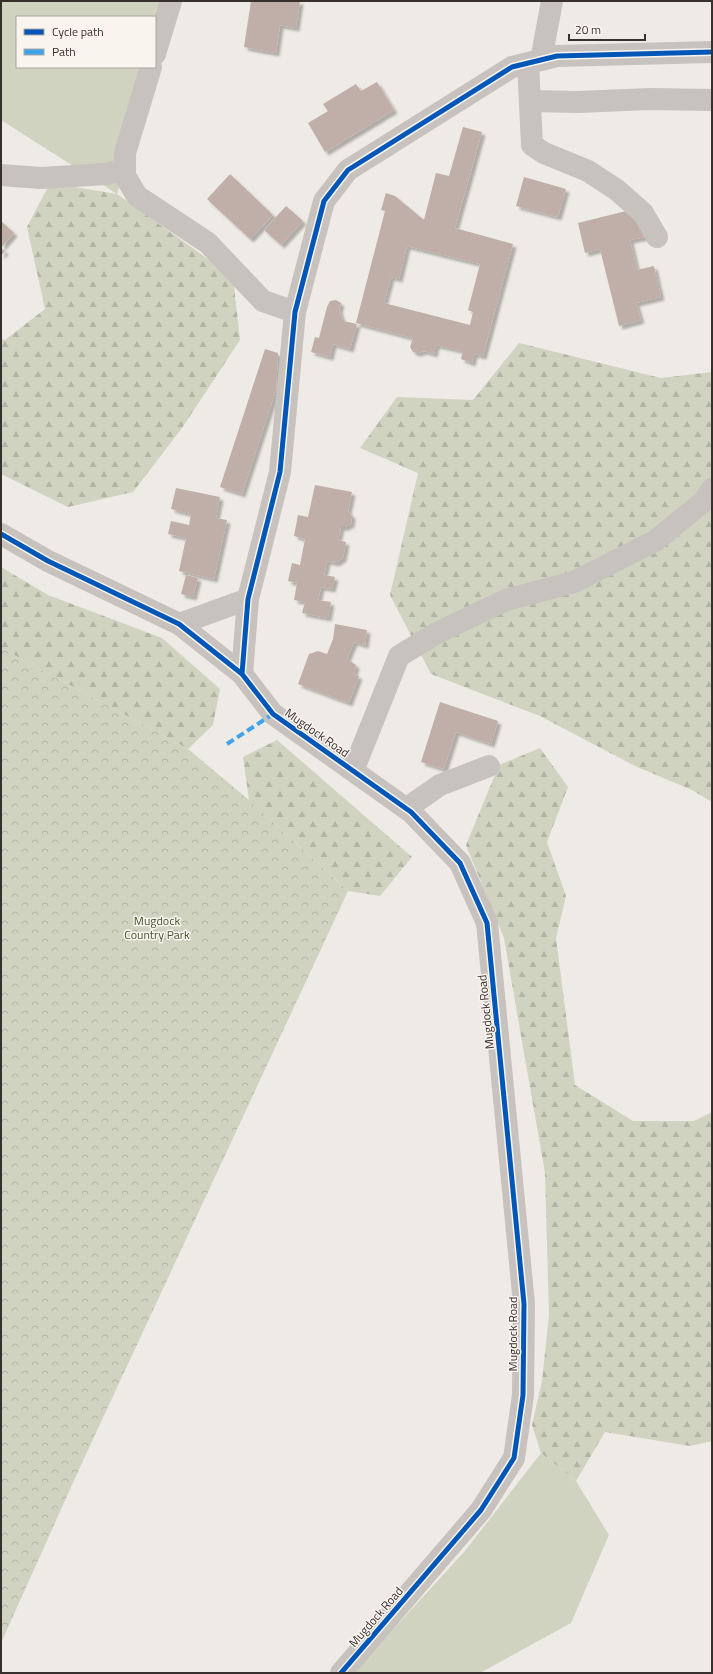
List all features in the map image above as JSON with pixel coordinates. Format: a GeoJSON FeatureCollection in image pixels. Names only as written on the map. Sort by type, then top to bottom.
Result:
{"type":"FeatureCollection","features":[{"type":"Feature","properties":{"kind":"street"},"geometry":{"type":"LineString","coordinates":[[156,51],[171,1]]}},
{"type":"Feature","properties":{"kind":"street"},"geometry":{"type":"LineString","coordinates":[[552,1],[534,62],[530,101],[532,145],[544,153],[588,171],[617,190],[643,213],[657,237]]}},
{"type":"Feature","properties":{"kind":"street"},"geometry":{"type":"LineString","coordinates":[[242,674],[248,599],[280,472],[295,312],[324,201],[348,170],[512,68],[557,56],[712,52]]}},
{"type":"Feature","properties":{"kind":"street"},"geometry":{"type":"LineString","coordinates":[[151,68],[124,153],[125,176],[137,196],[208,243],[262,302],[295,312]]}},
{"type":"Feature","properties":{"kind":"street"},"geometry":{"type":"LineString","coordinates":[[530,101],[579,102],[649,99],[712,100]]}},
{"type":"Feature","properties":{"kind":"street"},"geometry":{"type":"LineString","coordinates":[[1,175],[40,178],[106,174],[125,169]]}},
{"type":"Feature","properties":{"kind":"street"},"geometry":{"type":"LineString","coordinates":[[353,771],[399,656],[437,633],[506,600],[574,582],[655,541],[703,502],[712,489]]}},
{"type":"Feature","properties":{"kind":"street","name":"Mugdock Road"},"geometry":{"type":"LineString","coordinates":[[1,534],[48,562],[179,624],[242,674],[273,714],[407,808],[460,863],[487,923],[524,1304],[523,1395],[514,1458],[481,1510],[341,1673]]}},
{"type":"Feature","properties":{"kind":"street"},"geometry":{"type":"LineString","coordinates":[[179,624],[248,599]]}},
{"type":"Feature","properties":{"kind":"street"},"geometry":{"type":"LineString","coordinates":[[407,808],[440,785],[489,766]]}},
{"type":"Feature","properties":{"kind":"green space"},"geometry":{"type":"Polygon","coordinates":[[[1,1],[173,1],[156,16],[16,16],[16,68],[154,68],[117,194],[1,120],[1,1]]]}},
{"type":"Feature","properties":{"kind":"green space"},"geometry":{"type":"Polygon","coordinates":[[[50,183],[117,194],[233,277],[240,340],[182,428],[133,492],[68,507],[1,474],[1,339],[5,340],[45,309],[27,227],[50,183]]]}},
{"type":"Feature","properties":{"kind":"green space"},"geometry":{"type":"Polygon","coordinates":[[[519,343],[661,378],[712,372],[712,802],[692,790],[635,766],[540,716],[431,674],[390,595],[418,473],[360,448],[397,397],[473,400],[519,343]]]}},
{"type":"Feature","properties":{"kind":"green space"},"geometry":{"type":"Polygon","coordinates":[[[1,567],[48,595],[162,638],[220,689],[213,725],[188,749],[1,648],[1,567]]]}},
{"type":"Feature","properties":{"kind":"green space","name":"Mugdock Country Park"},"geometry":{"type":"Polygon","coordinates":[[[1,648],[188,749],[249,800],[348,891],[81,1465],[1,1643],[1,648]]]}},
{"type":"Feature","properties":{"kind":"green space"},"geometry":{"type":"Polygon","coordinates":[[[277,740],[412,857],[380,896],[348,891],[249,800],[243,757],[277,740]]]}},
{"type":"Feature","properties":{"kind":"green space"},"geometry":{"type":"Polygon","coordinates":[[[540,748],[568,787],[547,842],[566,896],[556,938],[575,1085],[633,1121],[694,1121],[712,1112],[712,1441],[690,1446],[605,1432],[576,1481],[541,1453],[532,1425],[542,1381],[549,1315],[545,1173],[504,938],[466,845],[499,765],[540,748]]]}},
{"type":"Feature","properties":{"kind":"green space"},"geometry":{"type":"Polygon","coordinates":[[[541,1453],[576,1481],[609,1535],[571,1623],[480,1673],[353,1673],[465,1551],[541,1453]]]}},
{"type":"Feature","properties":{"kind":"building"},"geometry":{"type":"Polygon","coordinates":[[[251,1],[300,1],[296,28],[280,25],[276,53],[244,47],[251,1]]]}},
{"type":"Feature","properties":{"kind":"building"},"geometry":{"type":"Polygon","coordinates":[[[377,82],[394,110],[325,152],[308,123],[328,111],[323,104],[356,84],[361,91],[377,82]]]}},
{"type":"Feature","properties":{"kind":"building"},"geometry":{"type":"Polygon","coordinates":[[[463,127],[482,132],[455,228],[513,244],[483,356],[474,354],[472,363],[461,359],[463,351],[436,345],[434,354],[424,351],[418,353],[413,352],[410,347],[413,338],[356,323],[385,211],[381,210],[386,193],[395,196],[424,220],[436,173],[449,176],[463,127]],[[407,246],[399,279],[391,277],[384,303],[470,325],[473,312],[468,310],[480,264],[407,246]]]}},
{"type":"Feature","properties":{"kind":"building"},"geometry":{"type":"Polygon","coordinates":[[[230,174],[273,215],[250,239],[207,199],[230,174]]]}},
{"type":"Feature","properties":{"kind":"building"},"geometry":{"type":"Polygon","coordinates":[[[524,177],[566,189],[558,217],[516,206],[524,177]]]}},
{"type":"Feature","properties":{"kind":"building"},"geometry":{"type":"Polygon","coordinates":[[[286,206],[303,221],[281,245],[264,230],[286,206]]]}},
{"type":"Feature","properties":{"kind":"building"},"geometry":{"type":"Polygon","coordinates":[[[638,208],[645,237],[630,240],[637,270],[654,266],[661,297],[636,303],[641,320],[619,326],[600,249],[585,253],[578,223],[638,208]]]}},
{"type":"Feature","properties":{"kind":"building"},"geometry":{"type":"Polygon","coordinates":[[[1,221],[14,233],[1,248],[1,221]]]}},
{"type":"Feature","properties":{"kind":"building"},"geometry":{"type":"Polygon","coordinates":[[[1,248],[5,251],[1,256],[1,248]]]}},
{"type":"Feature","properties":{"kind":"building"},"geometry":{"type":"Polygon","coordinates":[[[336,300],[341,303],[339,310],[343,321],[357,324],[350,349],[333,344],[330,357],[311,352],[315,337],[319,338],[327,307],[330,301],[336,300]]]}},
{"type":"Feature","properties":{"kind":"building"},"geometry":{"type":"Polygon","coordinates":[[[265,349],[278,353],[276,390],[242,494],[220,487],[265,349]]]}},
{"type":"Feature","properties":{"kind":"building"},"geometry":{"type":"Polygon","coordinates":[[[315,485],[352,492],[348,511],[352,516],[351,524],[341,527],[338,540],[346,542],[343,558],[336,563],[327,561],[324,575],[335,577],[332,589],[321,587],[318,600],[331,602],[328,618],[302,613],[305,602],[294,600],[297,583],[288,581],[292,563],[300,565],[305,539],[294,536],[298,515],[308,517],[315,485]]]}},
{"type":"Feature","properties":{"kind":"building"},"geometry":{"type":"Polygon","coordinates":[[[176,488],[220,497],[216,518],[227,520],[214,579],[179,571],[186,538],[168,534],[171,521],[189,525],[191,514],[171,509],[176,488]]]}},
{"type":"Feature","properties":{"kind":"building"},"geometry":{"type":"Polygon","coordinates":[[[186,575],[198,578],[193,597],[181,594],[186,575]]]}},
{"type":"Feature","properties":{"kind":"building"},"geometry":{"type":"Polygon","coordinates":[[[335,624],[367,630],[365,645],[354,642],[347,659],[356,665],[354,674],[359,676],[349,703],[298,684],[309,654],[318,651],[327,654],[333,639],[335,624]]]}},
{"type":"Feature","properties":{"kind":"building"},"geometry":{"type":"Polygon","coordinates":[[[440,702],[498,721],[491,744],[456,732],[444,769],[421,762],[440,702]]]}},
{"type":"Feature","properties":{"kind":"marked path"},"geometry":{"type":"LineString","coordinates":[[227,744],[273,714]]}},
{"type":"Feature","properties":{"kind":"cycle path"},"geometry":{"type":"LineString","coordinates":[[242,674],[248,599],[280,472],[295,312],[324,201],[348,170],[512,67],[557,56],[712,52]]}},
{"type":"Feature","properties":{"kind":"cycle path"},"geometry":{"type":"LineString","coordinates":[[1,534],[48,561],[179,624],[242,674],[273,714],[411,812],[460,863],[487,923],[524,1304],[523,1395],[514,1458],[481,1510],[341,1673]]}}]}
